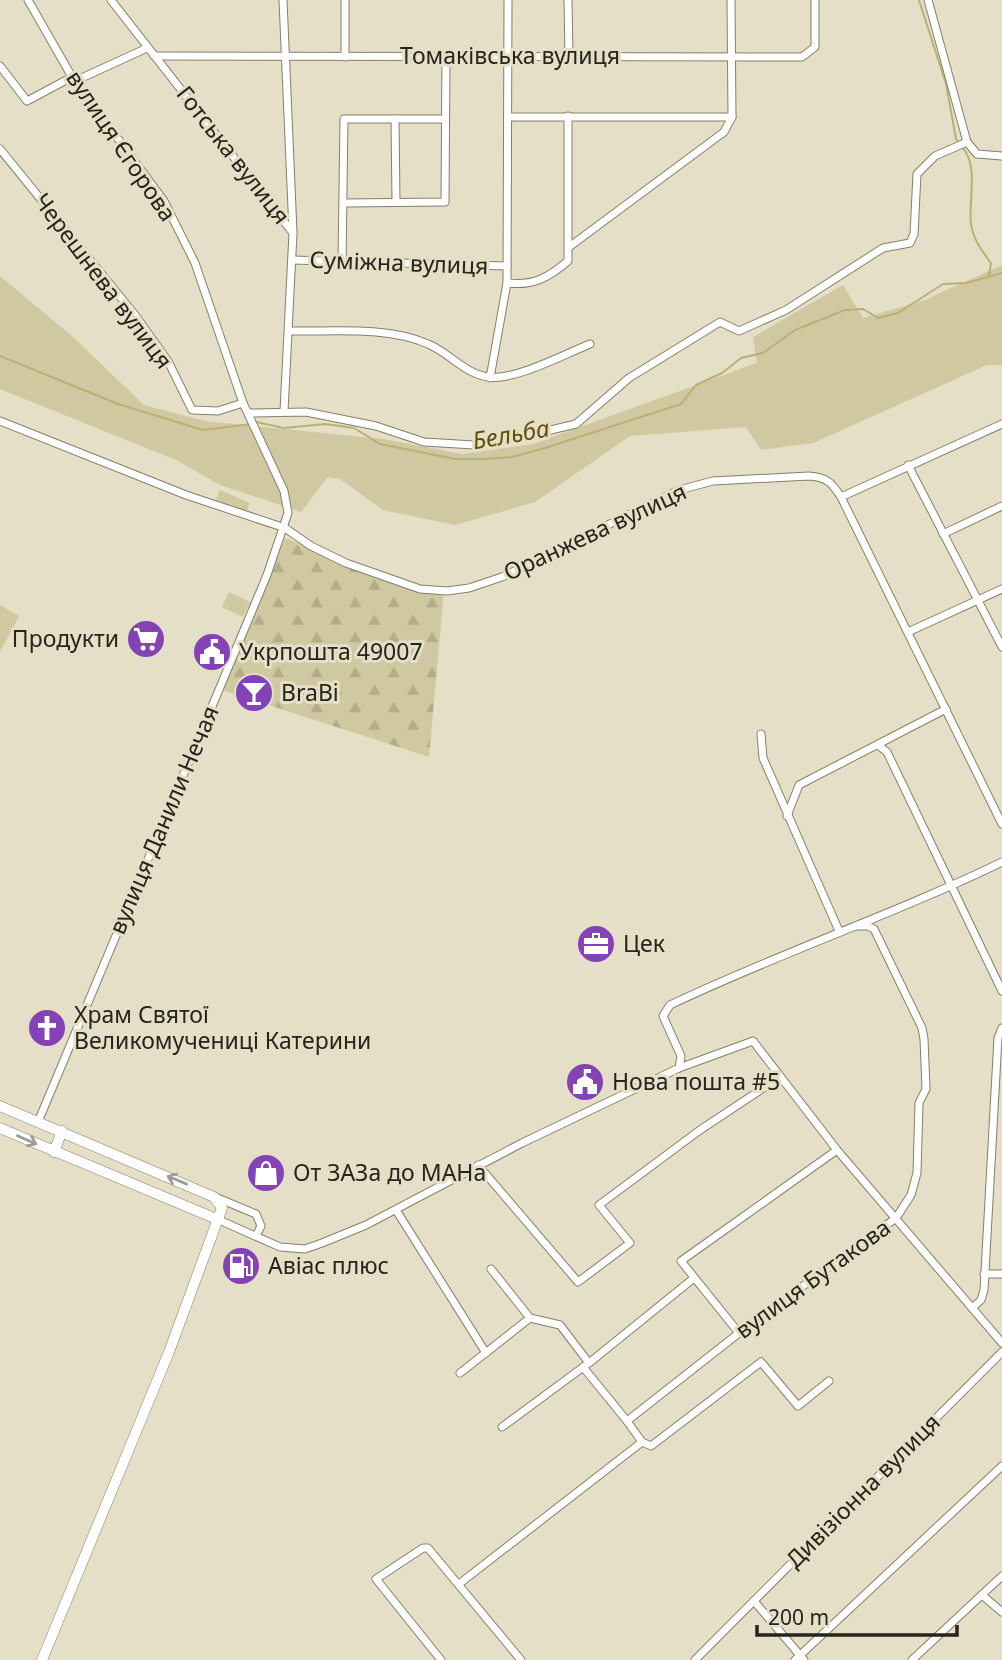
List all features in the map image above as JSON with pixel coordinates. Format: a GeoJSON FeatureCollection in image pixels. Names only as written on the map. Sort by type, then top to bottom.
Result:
{"type":"FeatureCollection","features":[{"type":"Feature","properties":{"kind":"main road"},"geometry":{"type":"LineString","coordinates":[[0,1106],[214,1196],[222,1208],[42,1660]]}},
{"type":"Feature","properties":{"kind":"main road"},"geometry":{"type":"LineString","coordinates":[[0,1128],[219,1220]]}},
{"type":"Feature","properties":{"kind":"main road"},"geometry":{"type":"LineString","coordinates":[[54,1152],[62,1131]]}},
{"type":"Feature","properties":{"kind":"street","name":"вулиця Єгорова"},"geometry":{"type":"LineString","coordinates":[[28,0],[74,79],[164,201],[195,263],[243,403],[284,491],[288,513],[285,528]]}},
{"type":"Feature","properties":{"kind":"street","name":"Готська вулиця"},"geometry":{"type":"LineString","coordinates":[[111,0],[293,233],[284,411]]}},
{"type":"Feature","properties":{"kind":"street"},"geometry":{"type":"LineString","coordinates":[[283,0],[283,57],[293,233]]}},
{"type":"Feature","properties":{"kind":"street"},"geometry":{"type":"LineString","coordinates":[[345,0],[345,57]]}},
{"type":"Feature","properties":{"kind":"street"},"geometry":{"type":"LineString","coordinates":[[489,378],[507,283],[508,0]]}},
{"type":"Feature","properties":{"kind":"street"},"geometry":{"type":"LineString","coordinates":[[568,0],[569,57]]}},
{"type":"Feature","properties":{"kind":"street"},"geometry":{"type":"LineString","coordinates":[[569,247],[724,132],[732,117],[732,0]]}},
{"type":"Feature","properties":{"kind":"street","name":"Томаківська вулиця"},"geometry":{"type":"LineString","coordinates":[[154,56],[802,57],[815,47],[816,0]]}},
{"type":"Feature","properties":{"kind":"street"},"geometry":{"type":"LineString","coordinates":[[928,0],[965,143],[977,154],[1002,156]]}},
{"type":"Feature","properties":{"kind":"street"},"geometry":{"type":"LineString","coordinates":[[0,66],[27,101],[148,48]]}},
{"type":"Feature","properties":{"kind":"street"},"geometry":{"type":"LineString","coordinates":[[344,203],[445,202],[446,56]]}},
{"type":"Feature","properties":{"kind":"street"},"geometry":{"type":"LineString","coordinates":[[507,283],[526,286],[541,281],[564,264],[568,257],[568,116]]}},
{"type":"Feature","properties":{"kind":"street"},"geometry":{"type":"LineString","coordinates":[[508,117],[732,117]]}},
{"type":"Feature","properties":{"kind":"street"},"geometry":{"type":"LineString","coordinates":[[342,263],[344,119],[445,119]]}},
{"type":"Feature","properties":{"kind":"street"},"geometry":{"type":"LineString","coordinates":[[395,119],[396,202]]}},
{"type":"Feature","properties":{"kind":"street"},"geometry":{"type":"LineString","coordinates":[[251,416],[284,411],[306,412],[376,426],[424,442],[474,445],[576,424],[629,378],[720,322],[739,331],[786,310],[883,248],[910,243],[914,234],[917,174],[935,156],[965,143]]}},
{"type":"Feature","properties":{"kind":"street","name":"Черешнева вулиця"},"geometry":{"type":"LineString","coordinates":[[0,149],[135,316],[168,361],[192,410],[218,411],[243,403]]}},
{"type":"Feature","properties":{"kind":"street","name":"Суміжна вулиця"},"geometry":{"type":"LineString","coordinates":[[292,260],[507,266]]}},
{"type":"Feature","properties":{"kind":"street"},"geometry":{"type":"LineString","coordinates":[[290,331],[409,337],[431,345],[470,372],[489,378],[505,376],[590,344]]}},
{"type":"Feature","properties":{"kind":"street"},"geometry":{"type":"LineString","coordinates":[[0,421],[186,495],[285,528]]}},
{"type":"Feature","properties":{"kind":"street"},"geometry":{"type":"LineString","coordinates":[[841,497],[1002,424]]}},
{"type":"Feature","properties":{"kind":"street"},"geometry":{"type":"LineString","coordinates":[[908,465],[1002,647]]}},
{"type":"Feature","properties":{"kind":"street","name":"Оранжева вулиця"},"geometry":{"type":"LineString","coordinates":[[285,528],[310,546],[346,563],[420,589],[447,592],[470,588],[502,577],[698,484],[818,477],[832,482],[1002,824]]}},
{"type":"Feature","properties":{"kind":"street"},"geometry":{"type":"LineString","coordinates":[[943,534],[1002,506]]}},
{"type":"Feature","properties":{"kind":"street","name":"вулиця Данили Нечая"},"geometry":{"type":"LineString","coordinates":[[38,1122],[285,528]]}},
{"type":"Feature","properties":{"kind":"street"},"geometry":{"type":"LineString","coordinates":[[908,632],[1002,589]]}},
{"type":"Feature","properties":{"kind":"street"},"geometry":{"type":"LineString","coordinates":[[787,816],[799,785],[946,709]]}},
{"type":"Feature","properties":{"kind":"street"},"geometry":{"type":"LineString","coordinates":[[761,734],[763,758],[839,931]]}},
{"type":"Feature","properties":{"kind":"street"},"geometry":{"type":"LineString","coordinates":[[878,745],[887,752],[1002,990]]}},
{"type":"Feature","properties":{"kind":"street"},"geometry":{"type":"LineString","coordinates":[[679,1068],[681,1056],[663,1016],[670,1005],[839,931],[954,886],[1002,862]]}},
{"type":"Feature","properties":{"kind":"street","name":"вулиця Бутакова"},"geometry":{"type":"LineString","coordinates":[[627,1421],[739,1333],[896,1219],[911,1195],[917,1173],[919,1103],[926,1089],[922,1028],[874,929],[855,926]]}},
{"type":"Feature","properties":{"kind":"street"},"geometry":{"type":"LineString","coordinates":[[972,1308],[981,1300],[984,1274],[998,1038],[1002,1028]]}},
{"type":"Feature","properties":{"kind":"street"},"geometry":{"type":"LineString","coordinates":[[219,1220],[280,1247],[304,1248],[396,1210],[478,1165],[679,1068],[752,1041],[837,1150],[1002,1343]]}},
{"type":"Feature","properties":{"kind":"street"},"geometry":{"type":"LineString","coordinates":[[478,1165],[575,1282],[630,1243],[599,1205],[700,1130],[780,1077]]}},
{"type":"Feature","properties":{"kind":"street"},"geometry":{"type":"LineString","coordinates":[[739,1333],[681,1261],[837,1150]]}},
{"type":"Feature","properties":{"kind":"street"},"geometry":{"type":"LineString","coordinates":[[214,1196],[256,1214],[261,1226],[256,1236]]}},
{"type":"Feature","properties":{"kind":"street"},"geometry":{"type":"LineString","coordinates":[[396,1210],[486,1353]]}},
{"type":"Feature","properties":{"kind":"street"},"geometry":{"type":"LineString","coordinates":[[491,1269],[530,1318],[560,1325],[642,1442],[651,1446],[761,1362],[798,1406],[829,1381]]}},
{"type":"Feature","properties":{"kind":"street"},"geometry":{"type":"LineString","coordinates":[[984,1274],[1002,1274]]}},
{"type":"Feature","properties":{"kind":"street"},"geometry":{"type":"LineString","coordinates":[[502,1427],[586,1365],[694,1278]]}},
{"type":"Feature","properties":{"kind":"street"},"geometry":{"type":"LineString","coordinates":[[460,1373],[530,1318]]}},
{"type":"Feature","properties":{"kind":"street","name":"Дивізіонна вулиця"},"geometry":{"type":"LineString","coordinates":[[695,1660],[1002,1352]]}},
{"type":"Feature","properties":{"kind":"street"},"geometry":{"type":"LineString","coordinates":[[459,1584],[642,1442]]}},
{"type":"Feature","properties":{"kind":"street"},"geometry":{"type":"LineString","coordinates":[[754,1601],[800,1658],[1002,1465]]}},
{"type":"Feature","properties":{"kind":"street"},"geometry":{"type":"LineString","coordinates":[[441,1660],[376,1579],[423,1548],[428,1548],[521,1660]]}},
{"type":"Feature","properties":{"kind":"street"},"geometry":{"type":"LineString","coordinates":[[912,1660],[1002,1576]]}},
{"type":"Feature","properties":{"kind":"street"},"geometry":{"type":"LineString","coordinates":[[982,1595],[1002,1612]]}},
{"type":"Feature","properties":{"kind":"green space"},"geometry":{"type":"Polygon","coordinates":[[[1002,265],[1002,365],[987,365],[813,443],[761,450],[746,427],[630,436],[535,502],[455,525],[383,510],[340,479],[328,477],[301,512],[220,485],[176,460],[0,389],[0,276],[73,337],[144,405],[205,421],[383,439],[462,454],[533,444],[757,363],[753,337],[843,285],[863,318],[925,300],[1002,265]]]}},
{"type":"Feature","properties":{"kind":"green space"},"geometry":{"type":"Polygon","coordinates":[[[220,490],[250,503],[245,514],[215,501],[220,490]]]}},
{"type":"Feature","properties":{"kind":"green space"},"geometry":{"type":"Polygon","coordinates":[[[285,538],[401,583],[444,591],[429,757],[222,690],[285,538]]]}},
{"type":"Feature","properties":{"kind":"green space"},"geometry":{"type":"Polygon","coordinates":[[[229,592],[250,602],[243,617],[222,607],[229,592]]]}},
{"type":"Feature","properties":{"kind":"green space"},"geometry":{"type":"Polygon","coordinates":[[[0,605],[19,616],[0,652],[0,605]]]}},
{"type":"Feature","properties":{"kind":"waterway"},"geometry":{"type":"LineString","coordinates":[[919,0],[946,84],[959,143]]}},
{"type":"Feature","properties":{"kind":"waterway"},"geometry":{"type":"LineString","coordinates":[[963,148],[971,165],[972,229],[978,245],[991,263],[989,275]]}},
{"type":"Feature","properties":{"kind":"waterway","name":"Бельба"},"geometry":{"type":"LineString","coordinates":[[256,422],[284,428],[325,424],[354,428],[380,444],[455,459],[512,457],[681,404],[696,385],[722,373],[741,358],[763,353],[795,330],[845,310],[863,309],[878,318],[898,313],[943,284],[966,283],[1002,273]]}},
{"type":"Feature","properties":{"kind":"waterway","name":"Бельба"},"geometry":{"type":"LineString","coordinates":[[0,356],[118,404],[203,430],[251,424]]}},
{"type":"Feature","properties":{"kind":"place","name":"Продукти"},"geometry":{"type":"Point","coordinates":[146,639]}},
{"type":"Feature","properties":{"kind":"place","name":"Укрпошта 49007"},"geometry":{"type":"Point","coordinates":[212,652]}},
{"type":"Feature","properties":{"kind":"place","name":"BraBi"},"geometry":{"type":"Point","coordinates":[254,693]}},
{"type":"Feature","properties":{"kind":"place","name":"Цек"},"geometry":{"type":"Point","coordinates":[596,944]}},
{"type":"Feature","properties":{"kind":"place","name":"Храм Святої Великомучениці Катерини"},"geometry":{"type":"Point","coordinates":[47,1028]}},
{"type":"Feature","properties":{"kind":"place","name":"Нова пошта #5"},"geometry":{"type":"Point","coordinates":[585,1082]}},
{"type":"Feature","properties":{"kind":"place","name":"От ЗАЗа до МАНа"},"geometry":{"type":"Point","coordinates":[266,1173]}},
{"type":"Feature","properties":{"kind":"place","name":"Авіас плюс"},"geometry":{"type":"Point","coordinates":[241,1266]}}]}
